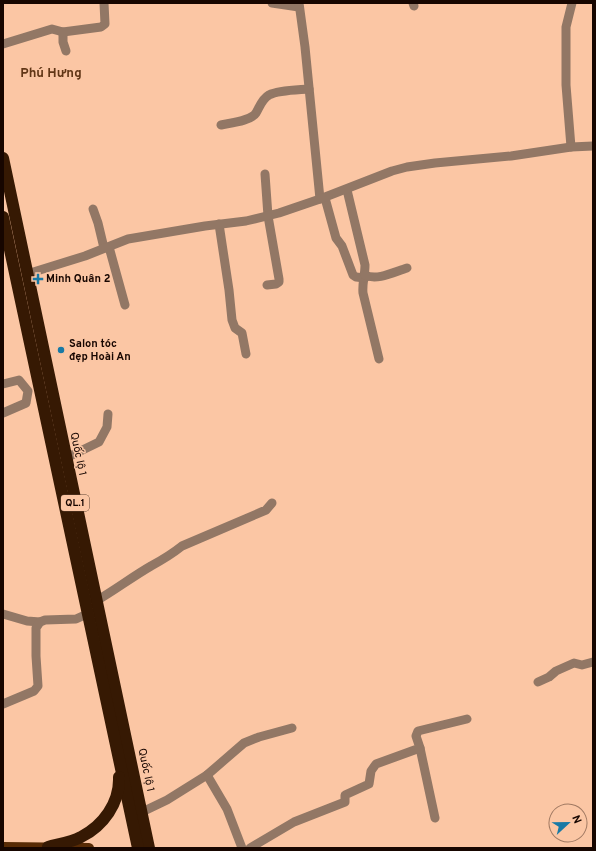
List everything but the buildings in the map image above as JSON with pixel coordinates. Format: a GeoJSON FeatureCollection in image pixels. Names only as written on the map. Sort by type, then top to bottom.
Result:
{"type":"FeatureCollection","features":[{"type":"Feature","properties":{"kind":"highway","name":"Quốc lộ 1"},"geometry":{"type":"LineString","coordinates":[[3,158],[142,812],[145,848]]}},
{"type":"Feature","properties":{"kind":"highway","name":"Quốc lộ 1"},"geometry":{"type":"LineString","coordinates":[[3,216],[34,388],[87,614],[119,760],[145,848]]}},
{"type":"Feature","properties":{"kind":"highway"},"geometry":{"type":"LineString","coordinates":[[48,847],[80,838],[94,829],[105,818],[114,803],[120,786],[119,760]]}},
{"type":"Feature","properties":{"kind":"main road"},"geometry":{"type":"LineString","coordinates":[[3,847],[89,848]]}},
{"type":"Feature","properties":{"kind":"street"},"geometry":{"type":"LineString","coordinates":[[3,44],[52,29],[63,32],[103,26],[105,24],[104,3]]}},
{"type":"Feature","properties":{"kind":"street"},"geometry":{"type":"LineString","coordinates":[[272,3],[299,5],[306,47],[309,89],[322,198],[335,235],[342,246],[353,275],[356,277],[376,277],[407,268]]}},
{"type":"Feature","properties":{"kind":"street"},"geometry":{"type":"LineString","coordinates":[[571,147],[566,86],[566,27],[572,3]]}},
{"type":"Feature","properties":{"kind":"street"},"geometry":{"type":"LineString","coordinates":[[63,32],[63,42],[66,51]]}},
{"type":"Feature","properties":{"kind":"street"},"geometry":{"type":"LineString","coordinates":[[221,125],[252,116],[255,114],[264,99],[272,94],[309,89]]}},
{"type":"Feature","properties":{"kind":"street"},"geometry":{"type":"LineString","coordinates":[[27,274],[71,261],[138,236],[268,216],[347,190],[392,171],[407,167],[511,156],[571,147],[593,146]]}},
{"type":"Feature","properties":{"kind":"street"},"geometry":{"type":"LineString","coordinates":[[266,174],[268,216],[279,279],[279,282],[276,284],[267,285]]}},
{"type":"Feature","properties":{"kind":"street"},"geometry":{"type":"LineString","coordinates":[[347,190],[364,260],[365,276],[363,293],[379,359]]}},
{"type":"Feature","properties":{"kind":"street"},"geometry":{"type":"LineString","coordinates":[[92,209],[124,305]]}},
{"type":"Feature","properties":{"kind":"street"},"geometry":{"type":"LineString","coordinates":[[218,224],[229,290],[232,320],[235,328],[242,333],[246,354]]}},
{"type":"Feature","properties":{"kind":"street"},"geometry":{"type":"LineString","coordinates":[[3,384],[19,380],[34,388],[26,402],[3,412]]}},
{"type":"Feature","properties":{"kind":"street"},"geometry":{"type":"LineString","coordinates":[[66,458],[99,442],[108,427],[108,414]]}},
{"type":"Feature","properties":{"kind":"street"},"geometry":{"type":"LineString","coordinates":[[96,601],[119,588],[151,566],[171,556],[182,546],[266,510],[272,503]]}},
{"type":"Feature","properties":{"kind":"street"},"geometry":{"type":"LineString","coordinates":[[3,614],[27,621],[40,622],[46,620],[76,618],[87,614]]}},
{"type":"Feature","properties":{"kind":"street"},"geometry":{"type":"LineString","coordinates":[[3,704],[34,691],[38,686],[36,628],[40,622]]}},
{"type":"Feature","properties":{"kind":"street"},"geometry":{"type":"LineString","coordinates":[[538,682],[549,678],[556,671],[574,663],[582,665],[593,662]]}},
{"type":"Feature","properties":{"kind":"street"},"geometry":{"type":"LineString","coordinates":[[435,818],[416,736],[418,731],[467,719]]}},
{"type":"Feature","properties":{"kind":"street"},"geometry":{"type":"LineString","coordinates":[[142,812],[167,800],[207,775],[244,742],[292,728]]}},
{"type":"Feature","properties":{"kind":"street"},"geometry":{"type":"LineString","coordinates":[[252,848],[294,822],[345,802],[345,795],[369,784],[371,771],[376,764],[420,748]]}},
{"type":"Feature","properties":{"kind":"street"},"geometry":{"type":"LineString","coordinates":[[207,775],[227,809],[242,848]]}},
{"type":"Feature","properties":{"kind":"place","name":"Minh Quân 2"},"geometry":{"type":"Point","coordinates":[38,279]}},
{"type":"Feature","properties":{"kind":"place","name":"Salon tóc đẹp Hoài An"},"geometry":{"type":"Point","coordinates":[61,350]}},
{"type":"Feature","properties":{"kind":"district","name":"Phú Hưng"},"geometry":{"type":"Point","coordinates":[51,74]}}]}
